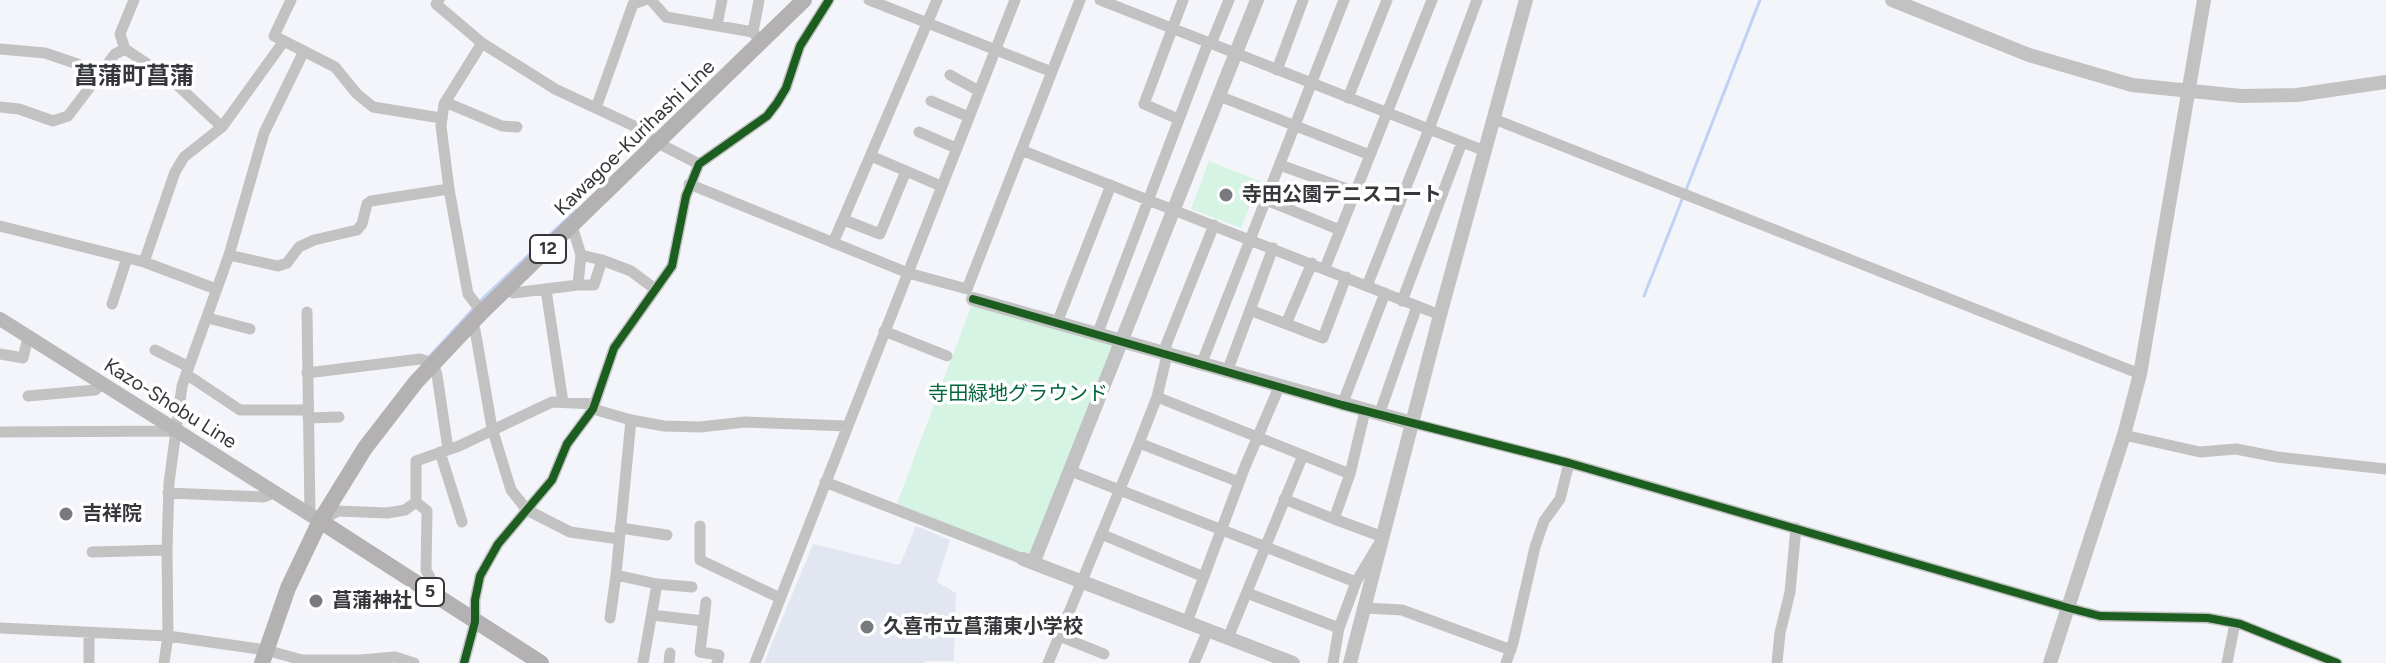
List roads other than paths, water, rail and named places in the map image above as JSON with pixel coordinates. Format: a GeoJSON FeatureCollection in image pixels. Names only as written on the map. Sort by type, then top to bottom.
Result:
{"type":"FeatureCollection","features":[{"type":"Feature","properties":{"kind":"main road","name":"Kawagoe-Kurihashi Line"},"geometry":{"type":"LineString","coordinates":[[264,656],[315,518],[433,363],[658,143],[757,38],[804,0]]}},
{"type":"Feature","properties":{"kind":"main road","name":"Kazo-Shobu Line"},"geometry":{"type":"LineString","coordinates":[[0,319],[315,518]]}},
{"type":"Feature","properties":{"kind":"main road","name":"5"},"geometry":{"type":"LineString","coordinates":[[315,518],[541,663]]}},
{"type":"Feature","properties":{"kind":"street"},"geometry":{"type":"LineString","coordinates":[[134,0],[120,34],[125,49],[173,81],[222,127]]}},
{"type":"Feature","properties":{"kind":"street"},"geometry":{"type":"LineString","coordinates":[[291,0],[274,36],[335,67],[357,94],[373,107],[441,118]]}},
{"type":"Feature","properties":{"kind":"street"},"geometry":{"type":"LineString","coordinates":[[439,0],[436,4],[482,43],[555,89],[634,126],[658,143],[699,164]]}},
{"type":"Feature","properties":{"kind":"street"},"geometry":{"type":"LineString","coordinates":[[596,108],[633,4],[644,0]]}},
{"type":"Feature","properties":{"kind":"street"},"geometry":{"type":"LineString","coordinates":[[651,0],[666,17],[717,25],[757,38],[759,0]]}},
{"type":"Feature","properties":{"kind":"street"},"geometry":{"type":"LineString","coordinates":[[717,25],[722,0]]}},
{"type":"Feature","properties":{"kind":"street"},"geometry":{"type":"LineString","coordinates":[[464,663],[475,622],[480,576],[498,544],[552,480],[567,444],[594,406],[614,348],[672,266],[689,184],[699,164],[767,116],[786,88],[800,46],[829,0]]}},
{"type":"Feature","properties":{"kind":"street"},"geometry":{"type":"LineString","coordinates":[[869,0],[1052,72]]}},
{"type":"Feature","properties":{"kind":"street"},"geometry":{"type":"LineString","coordinates":[[833,243],[937,0]]}},
{"type":"Feature","properties":{"kind":"street"},"geometry":{"type":"LineString","coordinates":[[755,663],[1015,0]]}},
{"type":"Feature","properties":{"kind":"street"},"geometry":{"type":"LineString","coordinates":[[689,184],[908,273],[967,289],[1080,0]]}},
{"type":"Feature","properties":{"kind":"street"},"geometry":{"type":"LineString","coordinates":[[1100,0],[1485,151]]}},
{"type":"Feature","properties":{"kind":"street"},"geometry":{"type":"LineString","coordinates":[[1178,119],[1144,104],[1183,0]]}},
{"type":"Feature","properties":{"kind":"street"},"geometry":{"type":"LineString","coordinates":[[1097,335],[1178,119],[1229,0]]}},
{"type":"Feature","properties":{"kind":"street"},"geometry":{"type":"LineString","coordinates":[[1028,560],[1071,471],[1257,0]]}},
{"type":"Feature","properties":{"kind":"street"},"geometry":{"type":"LineString","coordinates":[[1277,70],[1303,0]]}},
{"type":"Feature","properties":{"kind":"street"},"geometry":{"type":"LineString","coordinates":[[1201,365],[1344,0]]}},
{"type":"Feature","properties":{"kind":"street"},"geometry":{"type":"LineString","coordinates":[[1348,98],[1387,0]]}},
{"type":"Feature","properties":{"kind":"street"},"geometry":{"type":"LineString","coordinates":[[1325,268],[1432,0]]}},
{"type":"Feature","properties":{"kind":"street"},"geometry":{"type":"LineString","coordinates":[[1367,286],[1477,0]]}},
{"type":"Feature","properties":{"kind":"street"},"geometry":{"type":"LineString","coordinates":[[1350,663],[1526,0]]}},
{"type":"Feature","properties":{"kind":"street"},"geometry":{"type":"LineString","coordinates":[[1892,0],[2051,62],[2132,85],[2241,96],[2297,95],[2386,82]]}},
{"type":"Feature","properties":{"kind":"street"},"geometry":{"type":"LineString","coordinates":[[2050,663],[2124,435],[2140,374],[2204,0]]}},
{"type":"Feature","properties":{"kind":"street"},"geometry":{"type":"LineString","coordinates":[[144,262],[175,172],[184,157],[222,127],[284,41]]}},
{"type":"Feature","properties":{"kind":"street"},"geometry":{"type":"LineString","coordinates":[[482,43],[445,102],[441,118],[449,189],[468,294],[476,318],[475,330],[492,428],[511,490],[527,510],[570,532],[667,535]]}},
{"type":"Feature","properties":{"kind":"street"},"geometry":{"type":"LineString","coordinates":[[0,49],[45,53],[101,72]]}},
{"type":"Feature","properties":{"kind":"street"},"geometry":{"type":"LineString","coordinates":[[0,107],[19,109],[53,121],[68,116],[115,54],[125,49]]}},
{"type":"Feature","properties":{"kind":"street"},"geometry":{"type":"LineString","coordinates":[[164,663],[168,636],[168,493],[182,386],[229,255],[264,133],[304,51]]}},
{"type":"Feature","properties":{"kind":"street"},"geometry":{"type":"LineString","coordinates":[[950,75],[979,91]]}},
{"type":"Feature","properties":{"kind":"street"},"geometry":{"type":"LineString","coordinates":[[1219,96],[1370,155]]}},
{"type":"Feature","properties":{"kind":"street"},"geometry":{"type":"LineString","coordinates":[[931,101],[969,117]]}},
{"type":"Feature","properties":{"kind":"street"},"geometry":{"type":"LineString","coordinates":[[445,102],[502,126],[517,127]]}},
{"type":"Feature","properties":{"kind":"street"},"geometry":{"type":"LineString","coordinates":[[1494,119],[2140,374]]}},
{"type":"Feature","properties":{"kind":"street"},"geometry":{"type":"LineString","coordinates":[[919,132],[956,148]]}},
{"type":"Feature","properties":{"kind":"street"},"geometry":{"type":"LineString","coordinates":[[1402,301],[1462,142]]}},
{"type":"Feature","properties":{"kind":"street"},"geometry":{"type":"LineString","coordinates":[[1021,150],[1440,315]]}},
{"type":"Feature","properties":{"kind":"street"},"geometry":{"type":"LineString","coordinates":[[871,156],[941,186]]}},
{"type":"Feature","properties":{"kind":"street"},"geometry":{"type":"LineString","coordinates":[[1280,165],[1355,192]]}},
{"type":"Feature","properties":{"kind":"street"},"geometry":{"type":"LineString","coordinates":[[844,220],[880,234],[906,171]]}},
{"type":"Feature","properties":{"kind":"street"},"geometry":{"type":"LineString","coordinates":[[1057,323],[1111,185]]}},
{"type":"Feature","properties":{"kind":"street"},"geometry":{"type":"LineString","coordinates":[[229,255],[278,266],[287,263],[299,247],[314,240],[357,230],[371,201],[449,189]]}},
{"type":"Feature","properties":{"kind":"street"},"geometry":{"type":"LineString","coordinates":[[1266,200],[1340,230]]}},
{"type":"Feature","properties":{"kind":"street"},"geometry":{"type":"LineString","coordinates":[[1048,663],[1157,397],[1167,355],[1166,345],[1214,225]]}},
{"type":"Feature","properties":{"kind":"street"},"geometry":{"type":"LineString","coordinates":[[0,226],[144,262],[216,289]]}},
{"type":"Feature","properties":{"kind":"street"},"geometry":{"type":"LineString","coordinates":[[572,226],[581,255],[578,285]]}},
{"type":"Feature","properties":{"kind":"street"},"geometry":{"type":"LineString","coordinates":[[1227,372],[1273,248]]}},
{"type":"Feature","properties":{"kind":"street"},"geometry":{"type":"LineString","coordinates":[[581,255],[631,271],[655,289]]}},
{"type":"Feature","properties":{"kind":"street"},"geometry":{"type":"LineString","coordinates":[[112,304],[127,258]]}},
{"type":"Feature","properties":{"kind":"street"},"geometry":{"type":"LineString","coordinates":[[506,289],[513,293],[594,285],[602,260]]}},
{"type":"Feature","properties":{"kind":"street"},"geometry":{"type":"LineString","coordinates":[[1286,324],[1312,263]]}},
{"type":"Feature","properties":{"kind":"street"},"geometry":{"type":"LineString","coordinates":[[1250,310],[1323,338],[1346,277]]}},
{"type":"Feature","properties":{"kind":"street"},"geometry":{"type":"LineString","coordinates":[[546,290],[563,402]]}},
{"type":"Feature","properties":{"kind":"street"},"geometry":{"type":"LineString","coordinates":[[1342,405],[1385,293]]}},
{"type":"Feature","properties":{"kind":"street"},"geometry":{"type":"LineString","coordinates":[[973,299],[1342,405],[1569,463],[2069,608],[2100,616],[2208,618],[2235,623],[2337,663]]}},
{"type":"Feature","properties":{"kind":"street"},"geometry":{"type":"LineString","coordinates":[[1334,519],[1372,413],[1417,306]]}},
{"type":"Feature","properties":{"kind":"street"},"geometry":{"type":"LineString","coordinates":[[307,312],[308,414],[315,518],[338,511],[387,513],[405,510],[416,502]]}},
{"type":"Feature","properties":{"kind":"street"},"geometry":{"type":"LineString","coordinates":[[208,318],[250,329]]}},
{"type":"Feature","properties":{"kind":"street"},"geometry":{"type":"LineString","coordinates":[[884,331],[947,356]]}},
{"type":"Feature","properties":{"kind":"street"},"geometry":{"type":"LineString","coordinates":[[0,354],[23,358],[28,337]]}},
{"type":"Feature","properties":{"kind":"street"},"geometry":{"type":"LineString","coordinates":[[155,350],[188,370],[240,410],[339,417]]}},
{"type":"Feature","properties":{"kind":"street"},"geometry":{"type":"LineString","coordinates":[[307,373],[420,359],[433,363],[437,375],[444,450],[462,522]]}},
{"type":"Feature","properties":{"kind":"street"},"geometry":{"type":"LineString","coordinates":[[28,396],[95,390],[102,384]]}},
{"type":"Feature","properties":{"kind":"street"},"geometry":{"type":"LineString","coordinates":[[1187,622],[1239,482],[1279,387]]}},
{"type":"Feature","properties":{"kind":"street"},"geometry":{"type":"LineString","coordinates":[[1157,397],[1350,474]]}},
{"type":"Feature","properties":{"kind":"street"},"geometry":{"type":"LineString","coordinates":[[416,502],[416,461],[552,402],[594,406],[631,420],[664,426],[700,427],[745,422],[846,426]]}},
{"type":"Feature","properties":{"kind":"street"},"geometry":{"type":"LineString","coordinates":[[610,618],[631,420]]}},
{"type":"Feature","properties":{"kind":"street"},"geometry":{"type":"LineString","coordinates":[[0,432],[176,431]]}},
{"type":"Feature","properties":{"kind":"street"},"geometry":{"type":"LineString","coordinates":[[2124,435],[2200,452],[2236,449],[2277,457],[2386,469]]}},
{"type":"Feature","properties":{"kind":"street"},"geometry":{"type":"LineString","coordinates":[[1139,443],[1239,482]]}},
{"type":"Feature","properties":{"kind":"street"},"geometry":{"type":"LineString","coordinates":[[1228,638],[1303,455]]}},
{"type":"Feature","properties":{"kind":"street"},"geometry":{"type":"LineString","coordinates":[[1506,663],[1535,547],[1544,521],[1560,499],[1569,463]]}},
{"type":"Feature","properties":{"kind":"street"},"geometry":{"type":"LineString","coordinates":[[1071,471],[1356,582]]}},
{"type":"Feature","properties":{"kind":"street"},"geometry":{"type":"LineString","coordinates":[[825,482],[1293,663]]}},
{"type":"Feature","properties":{"kind":"street"},"geometry":{"type":"LineString","coordinates":[[168,493],[264,497],[274,493]]}},
{"type":"Feature","properties":{"kind":"street"},"geometry":{"type":"LineString","coordinates":[[1284,499],[1383,537]]}},
{"type":"Feature","properties":{"kind":"street"},"geometry":{"type":"LineString","coordinates":[[416,502],[427,511],[426,570],[441,599]]}},
{"type":"Feature","properties":{"kind":"street"},"geometry":{"type":"LineString","coordinates":[[700,526],[700,560],[780,598]]}},
{"type":"Feature","properties":{"kind":"street"},"geometry":{"type":"LineString","coordinates":[[1777,663],[1780,633],[1790,592],[1796,528]]}},
{"type":"Feature","properties":{"kind":"street"},"geometry":{"type":"LineString","coordinates":[[1101,534],[1204,577]]}},
{"type":"Feature","properties":{"kind":"street"},"geometry":{"type":"LineString","coordinates":[[1333,663],[1339,628],[1356,582],[1383,537]]}},
{"type":"Feature","properties":{"kind":"street"},"geometry":{"type":"LineString","coordinates":[[92,552],[167,550]]}},
{"type":"Feature","properties":{"kind":"street"},"geometry":{"type":"LineString","coordinates":[[616,575],[657,584],[692,587]]}},
{"type":"Feature","properties":{"kind":"street"},"geometry":{"type":"LineString","coordinates":[[643,663],[657,584]]}},
{"type":"Feature","properties":{"kind":"street"},"geometry":{"type":"LineString","coordinates":[[1247,593],[1339,628]]}},
{"type":"Feature","properties":{"kind":"street"},"geometry":{"type":"LineString","coordinates":[[706,602],[700,652],[719,655],[717,663]]}},
{"type":"Feature","properties":{"kind":"street"},"geometry":{"type":"LineString","coordinates":[[1365,608],[1402,610],[1511,650]]}},
{"type":"Feature","properties":{"kind":"street"},"geometry":{"type":"LineString","coordinates":[[652,615],[703,621]]}},
{"type":"Feature","properties":{"kind":"street"},"geometry":{"type":"LineString","coordinates":[[2227,663],[2235,623]]}},
{"type":"Feature","properties":{"kind":"street"},"geometry":{"type":"LineString","coordinates":[[0,628],[168,636],[301,661],[395,657],[414,663]]}},
{"type":"Feature","properties":{"kind":"street"},"geometry":{"type":"LineString","coordinates":[[1194,663],[1208,630]]}},
{"type":"Feature","properties":{"kind":"street"},"geometry":{"type":"LineString","coordinates":[[89,634],[89,663]]}},
{"type":"Feature","properties":{"kind":"street"},"geometry":{"type":"LineString","coordinates":[[1059,636],[1104,654]]}},
{"type":"Feature","properties":{"kind":"waterway"},"geometry":{"type":"LineString","coordinates":[[1686,190],[1760,0]]}},
{"type":"Feature","properties":{"kind":"waterway"},"geometry":{"type":"LineString","coordinates":[[1644,296],[1683,197]]}},
{"type":"Feature","properties":{"kind":"waterway"},"geometry":{"type":"LineString","coordinates":[[480,301],[576,210]]}},
{"type":"Feature","properties":{"kind":"waterway"},"geometry":{"type":"LineString","coordinates":[[429,357],[475,307]]}},
{"type":"Feature","properties":{"kind":"place","name":"寺田公園テニスコート"},"geometry":{"type":"Point","coordinates":[1226,195]}},
{"type":"Feature","properties":{"kind":"place","name":"吉祥院"},"geometry":{"type":"Point","coordinates":[66,514]}},
{"type":"Feature","properties":{"kind":"place","name":"菖蒲神社"},"geometry":{"type":"Point","coordinates":[316,601]}},
{"type":"Feature","properties":{"kind":"place","name":"久喜市立菖蒲東小学校"},"geometry":{"type":"Point","coordinates":[867,627]}},
{"type":"Feature","properties":{"kind":"district","name":"菖蒲町菖蒲"},"geometry":{"type":"Point","coordinates":[134,77]}},
{"type":"Feature","properties":{"kind":"park label","name":"寺田緑地グラウンド"},"geometry":{"type":"Point","coordinates":[1018,394]}}]}
